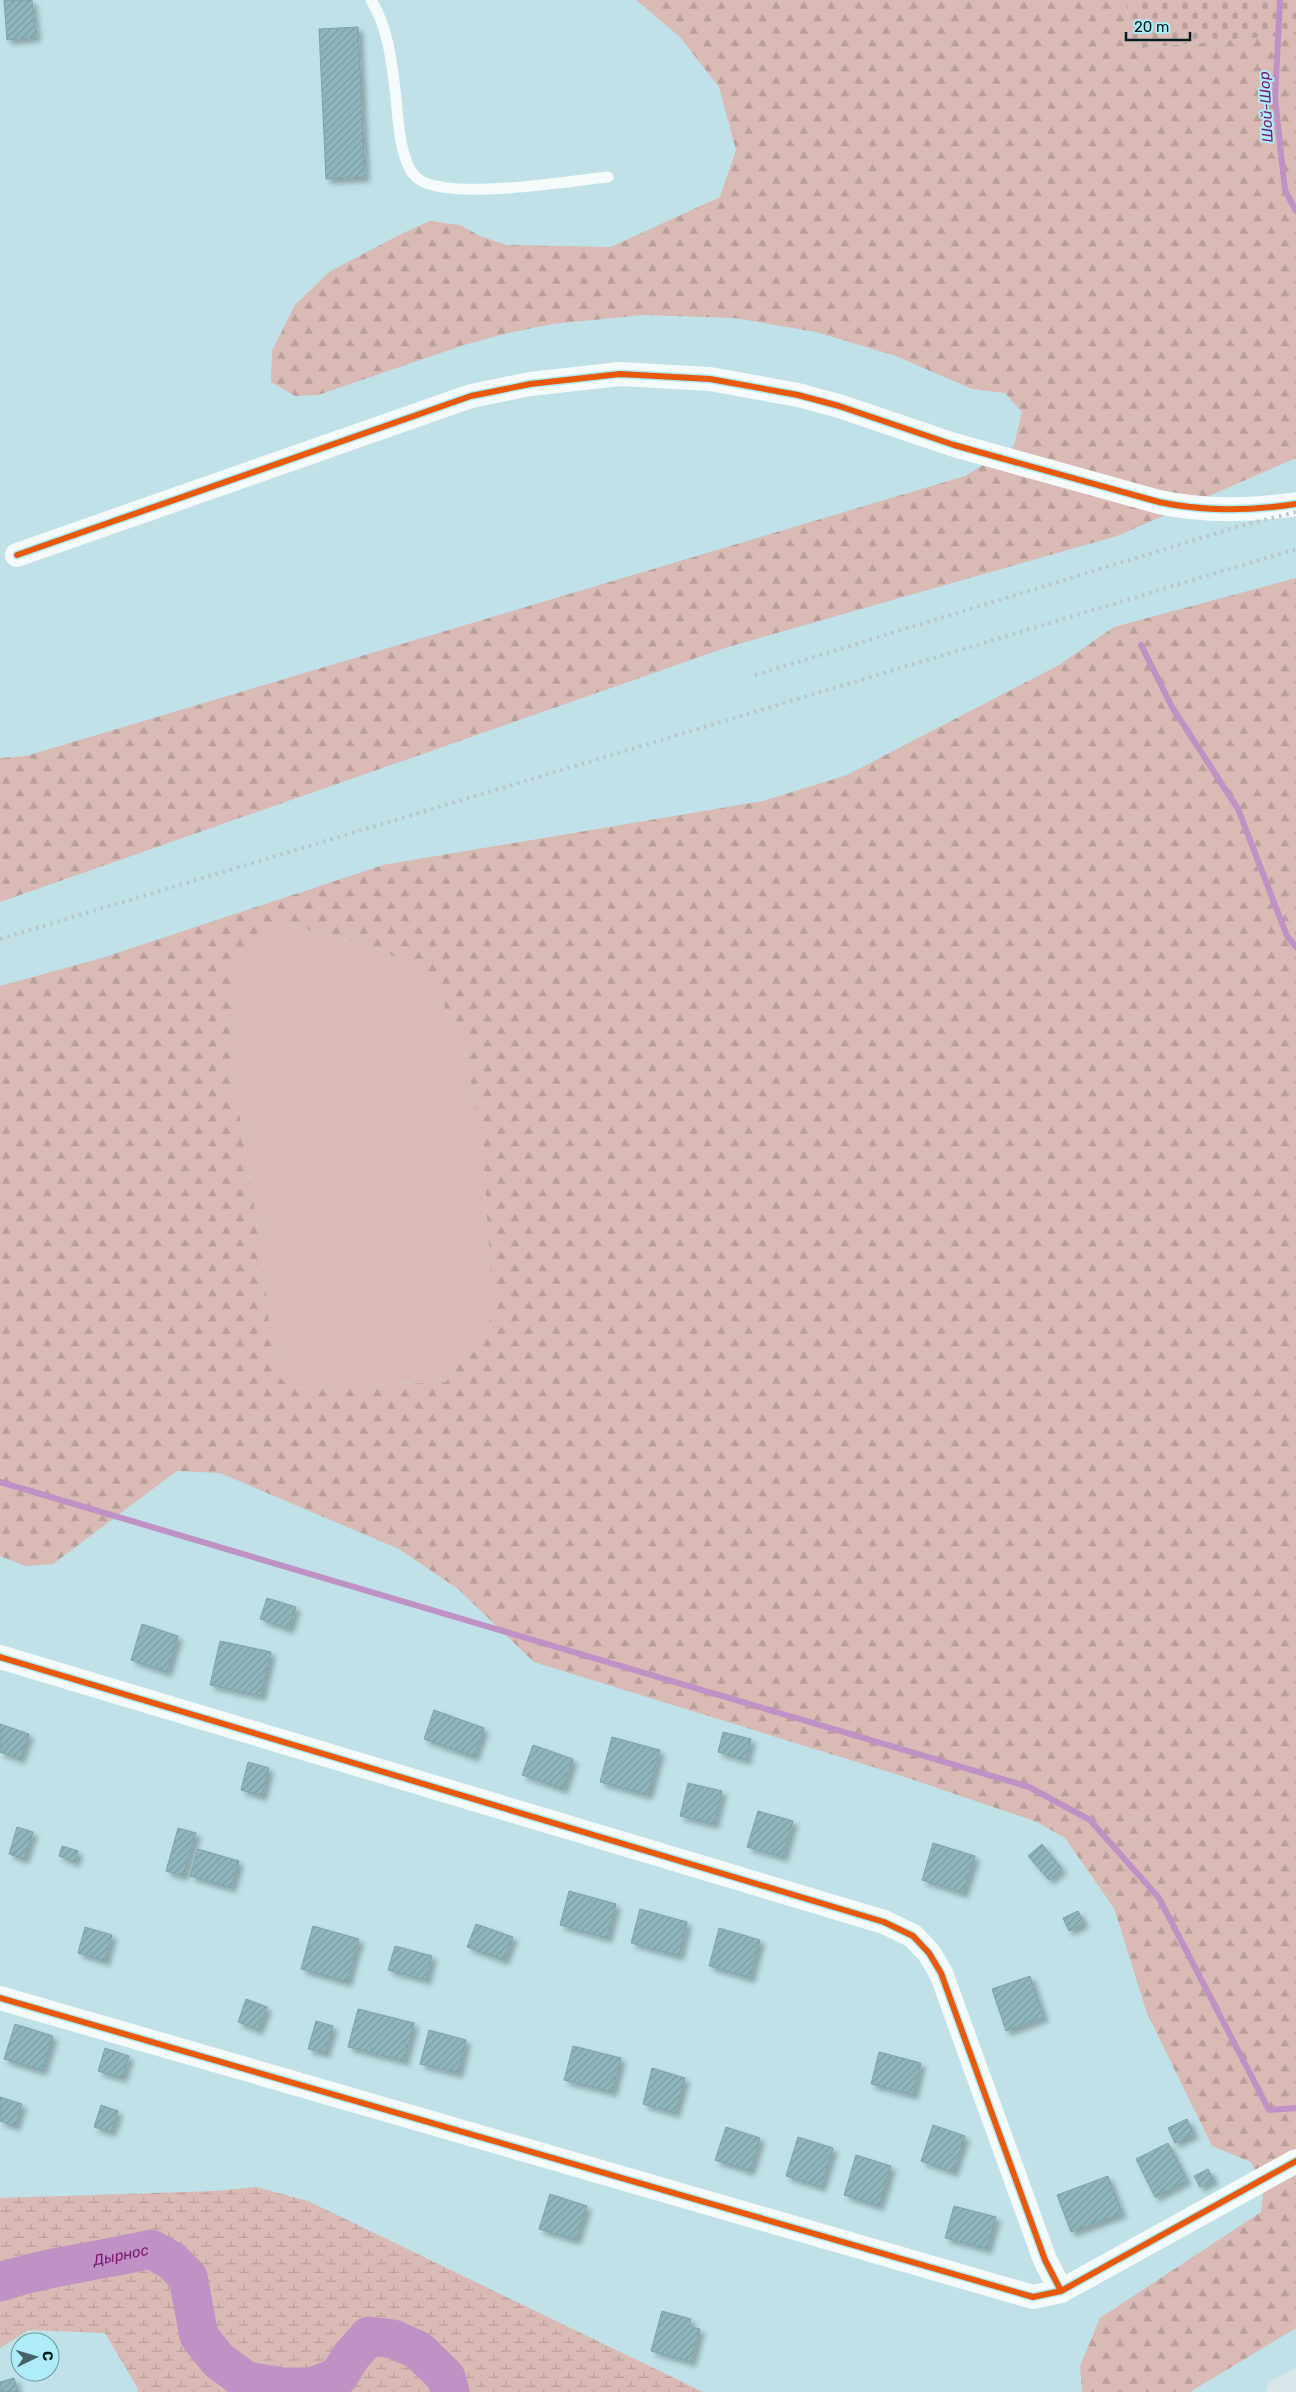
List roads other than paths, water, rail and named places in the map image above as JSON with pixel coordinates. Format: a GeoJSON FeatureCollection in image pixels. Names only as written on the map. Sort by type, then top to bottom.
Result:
{"type":"FeatureCollection","features":[{"type":"Feature","properties":{"kind":"main road"},"geometry":{"type":"LineString","coordinates":[[1280,2392],[1296,2383]]}},
{"type":"Feature","properties":{"kind":"street"},"geometry":{"type":"LineString","coordinates":[[17,555],[471,396],[530,384],[620,374],[710,379],[798,395],[839,406],[963,447],[1159,502],[1191,509],[1239,510],[1296,504]]}},
{"type":"Feature","properties":{"kind":"street"},"geometry":{"type":"LineString","coordinates":[[0,1657],[884,1922],[914,1936],[929,1953],[941,1973],[1045,2260],[1061,2291]]}},
{"type":"Feature","properties":{"kind":"street"},"geometry":{"type":"LineString","coordinates":[[0,1998],[1033,2297],[1061,2291],[1296,2161]]}},
{"type":"Feature","properties":{"kind":"lane"},"geometry":{"type":"LineString","coordinates":[[371,0],[377,10],[388,42],[406,160],[417,178],[442,188],[469,190],[608,177]]}},
{"type":"Feature","properties":{"kind":"waterway","name":"Шой-Шор"},"geometry":{"type":"LineString","coordinates":[[1280,0],[1275,98],[1285,190],[1296,211]]}},
{"type":"Feature","properties":{"kind":"waterway"},"geometry":{"type":"LineString","coordinates":[[1141,645],[1172,707],[1238,809],[1287,936],[1296,947]]}},
{"type":"Feature","properties":{"kind":"waterway"},"geometry":{"type":"LineString","coordinates":[[0,1482],[1029,1787],[1090,1820],[1159,1898],[1269,2110],[1296,2108]]}},
{"type":"Feature","properties":{"kind":"waterway","name":"Дырнос"},"geometry":{"type":"LineString","coordinates":[[0,2282],[18,2276],[151,2249],[172,2261],[188,2277],[199,2336],[218,2360],[246,2381],[283,2387],[312,2387],[338,2377],[352,2355],[369,2336],[393,2339],[418,2350],[446,2377],[450,2392]]}},
{"type":"Feature","properties":{"kind":"railway"},"geometry":{"type":"LineString","coordinates":[[755,675],[1240,526],[1296,512]]}},
{"type":"Feature","properties":{"kind":"railway"},"geometry":{"type":"LineString","coordinates":[[0,939],[1296,549]]}}]}
